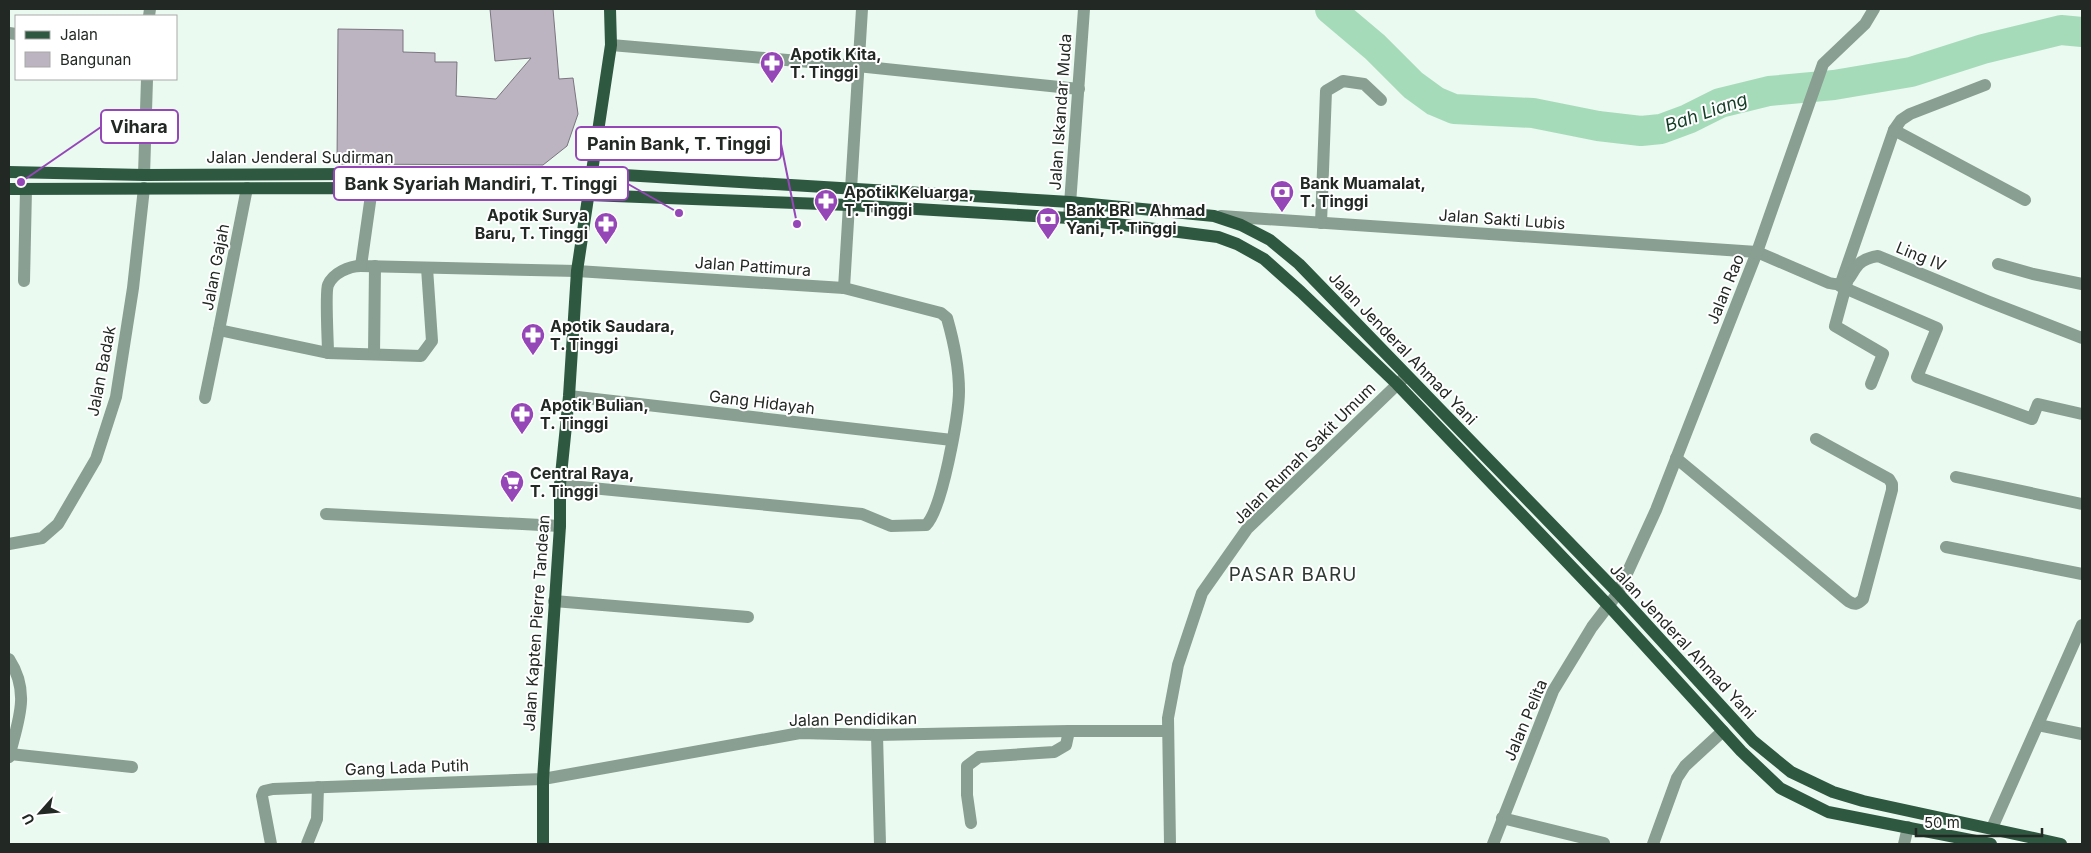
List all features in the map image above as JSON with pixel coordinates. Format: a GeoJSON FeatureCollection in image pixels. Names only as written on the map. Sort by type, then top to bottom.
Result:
{"type":"FeatureCollection","features":[{"type":"Feature","properties":{"kind":"main road","name":"Jalan Kapten Pierre Tandean"},"geometry":{"type":"LineString","coordinates":[[543,844],[542,779],[560,526],[560,485],[569,396],[577,271],[611,45],[610,9]]}},
{"type":"Feature","properties":{"kind":"main road","name":"Jalan Jenderal Sudirman"},"geometry":{"type":"LineString","coordinates":[[9,172],[144,175],[591,173]]}},
{"type":"Feature","properties":{"kind":"main road","name":"Jalan Jenderal Ahmad Yani"},"geometry":{"type":"LineString","coordinates":[[591,173],[1070,202],[1214,216],[1241,225],[1270,240],[1299,264],[1402,380],[1741,751],[1780,788],[1828,812],[1991,844]]}},
{"type":"Feature","properties":{"kind":"main road","name":"Jalan Jenderal Sudirman"},"geometry":{"type":"LineString","coordinates":[[9,189],[372,188],[588,195]]}},
{"type":"Feature","properties":{"kind":"main road","name":"Jalan Jenderal Ahmad Yani"},"geometry":{"type":"LineString","coordinates":[[588,195],[849,205],[1069,218],[1218,236],[1237,244],[1264,260],[1402,380],[1618,592],[1753,741],[1791,772],[1833,792],[1863,801],[1992,828],[2025,841],[2061,844]]}},
{"type":"Feature","properties":{"kind":"street"},"geometry":{"type":"LineString","coordinates":[[850,189],[862,9]]}},
{"type":"Feature","properties":{"kind":"street","name":"Jalan Iskandar Muda"},"geometry":{"type":"LineString","coordinates":[[1069,218],[1084,9]]}},
{"type":"Feature","properties":{"kind":"street","name":"Jalan Rao"},"geometry":{"type":"LineString","coordinates":[[1618,592],[1656,510],[1757,252],[1823,64],[1865,24],[1874,9]]}},
{"type":"Feature","properties":{"kind":"street"},"geometry":{"type":"LineString","coordinates":[[611,45],[857,66],[1079,89]]}},
{"type":"Feature","properties":{"kind":"street"},"geometry":{"type":"LineString","coordinates":[[144,175],[147,80]]}},
{"type":"Feature","properties":{"kind":"street"},"geometry":{"type":"LineString","coordinates":[[1321,223],[1326,91],[1343,81],[1364,84],[1381,100]]}},
{"type":"Feature","properties":{"kind":"street"},"geometry":{"type":"LineString","coordinates":[[1871,384],[1883,354],[1835,326],[1844,285],[1894,130],[1901,120],[1910,114],[1985,85]]}},
{"type":"Feature","properties":{"kind":"street"},"geometry":{"type":"LineString","coordinates":[[1894,130],[2025,200]]}},
{"type":"Feature","properties":{"kind":"street","name":"Jalan Badak"},"geometry":{"type":"LineString","coordinates":[[9,544],[42,538],[58,524],[96,459],[116,397],[133,288],[144,188]]}},
{"type":"Feature","properties":{"kind":"street","name":"Jalan Gajah"},"geometry":{"type":"LineString","coordinates":[[247,188],[219,330],[328,353],[421,356],[432,341],[427,268]]}},
{"type":"Feature","properties":{"kind":"street"},"geometry":{"type":"LineString","coordinates":[[361,266],[372,188]]}},
{"type":"Feature","properties":{"kind":"street"},"geometry":{"type":"LineString","coordinates":[[24,282],[26,189]]}},
{"type":"Feature","properties":{"kind":"street"},"geometry":{"type":"LineString","coordinates":[[844,288],[849,205]]}},
{"type":"Feature","properties":{"kind":"street","name":"Jalan Sakti Lubis"},"geometry":{"type":"LineString","coordinates":[[1214,216],[1757,252]]}},
{"type":"Feature","properties":{"kind":"street"},"geometry":{"type":"LineString","coordinates":[[1757,252],[1829,284],[1844,285],[1937,328],[1917,377],[2032,419],[2038,404],[2082,414]]}},
{"type":"Feature","properties":{"kind":"street","name":"Ling IV"},"geometry":{"type":"LineString","coordinates":[[1844,285],[1860,262],[1878,256],[2082,338]]}},
{"type":"Feature","properties":{"kind":"street"},"geometry":{"type":"LineString","coordinates":[[1998,264],[2082,284]]}},
{"type":"Feature","properties":{"kind":"street","name":"Jalan Pattimura"},"geometry":{"type":"LineString","coordinates":[[328,353],[328,286],[336,276],[350,266],[577,271],[844,288],[941,313],[947,318],[959,392],[952,440]]}},
{"type":"Feature","properties":{"kind":"street"},"geometry":{"type":"LineString","coordinates":[[374,354],[375,266]]}},
{"type":"Feature","properties":{"kind":"street"},"geometry":{"type":"LineString","coordinates":[[205,398],[219,330]]}},
{"type":"Feature","properties":{"kind":"street","name":"Jalan Rumah Sakit Umum"},"geometry":{"type":"LineString","coordinates":[[1170,844],[1168,718],[1178,665],[1202,593],[1248,529],[1402,380]]}},
{"type":"Feature","properties":{"kind":"street","name":"Gang Hidayah"},"geometry":{"type":"LineString","coordinates":[[569,396],[952,440]]}},
{"type":"Feature","properties":{"kind":"street"},"geometry":{"type":"LineString","coordinates":[[1676,458],[1848,602],[1858,604],[1863,599],[1892,484],[1889,479],[1816,439]]}},
{"type":"Feature","properties":{"kind":"street"},"geometry":{"type":"LineString","coordinates":[[560,485],[862,514],[891,526],[926,525],[931,520],[937,507],[952,440]]}},
{"type":"Feature","properties":{"kind":"street"},"geometry":{"type":"LineString","coordinates":[[1956,477],[2082,504]]}},
{"type":"Feature","properties":{"kind":"street"},"geometry":{"type":"LineString","coordinates":[[326,514],[560,526]]}},
{"type":"Feature","properties":{"kind":"street"},"geometry":{"type":"LineString","coordinates":[[1946,547],[2082,574]]}},
{"type":"Feature","properties":{"kind":"street","name":"Jalan Pelita"},"geometry":{"type":"LineString","coordinates":[[1493,844],[1552,692],[1618,592]]}},
{"type":"Feature","properties":{"kind":"street"},"geometry":{"type":"LineString","coordinates":[[554,601],[748,616]]}},
{"type":"Feature","properties":{"kind":"street"},"geometry":{"type":"LineString","coordinates":[[1992,828],[2038,725],[2077,652],[2082,625]]}},
{"type":"Feature","properties":{"kind":"street"},"geometry":{"type":"LineString","coordinates":[[9,659],[17,672],[21,707],[9,755],[132,767]]}},
{"type":"Feature","properties":{"kind":"street"},"geometry":{"type":"LineString","coordinates":[[2038,725],[2082,734]]}},
{"type":"Feature","properties":{"kind":"street"},"geometry":{"type":"LineString","coordinates":[[970,823],[966,795],[968,766],[980,757],[1054,752],[1066,746],[1069,731]]}},
{"type":"Feature","properties":{"kind":"street","name":"Jalan Pendidikan"},"geometry":{"type":"LineString","coordinates":[[542,779],[800,733],[1168,731]]}},
{"type":"Feature","properties":{"kind":"street"},"geometry":{"type":"LineString","coordinates":[[1653,844],[1677,778],[1685,766],[1723,731]]}},
{"type":"Feature","properties":{"kind":"street"},"geometry":{"type":"LineString","coordinates":[[877,734],[880,844]]}},
{"type":"Feature","properties":{"kind":"street","name":"Gang Lada Putih"},"geometry":{"type":"LineString","coordinates":[[270,844],[262,796],[264,791],[318,787],[542,779]]}},
{"type":"Feature","properties":{"kind":"street"},"geometry":{"type":"LineString","coordinates":[[308,844],[317,819],[318,787]]}},
{"type":"Feature","properties":{"kind":"street"},"geometry":{"type":"LineString","coordinates":[[1502,818],[1604,843]]}},
{"type":"Feature","properties":{"kind":"street"},"geometry":{"type":"LineString","coordinates":[[1904,844],[1908,827]]}},
{"type":"Feature","properties":{"kind":"building"},"geometry":{"type":"Polygon","coordinates":[[[490,9],[553,9],[559,79],[573,78],[578,114],[567,146],[543,165],[337,164],[338,29],[403,30],[403,52],[435,53],[435,62],[457,62],[456,96],[496,99],[531,58],[495,61],[490,9]]]}},
{"type":"Feature","properties":{"kind":"waterway","name":"Bah Liang"},"geometry":{"type":"LineString","coordinates":[[1330,9],[1375,47],[1413,85],[1435,101],[1454,109],[1533,113],[1598,126],[1641,131],[1661,129],[1688,119],[1720,103],[1769,91],[1834,85],[1911,72],[1983,49],[2061,30],[2082,32]]}},
{"type":"Feature","properties":{"kind":"place","name":"Apotik Kita, T. Tinggi"},"geometry":{"type":"Point","coordinates":[772,84]}},
{"type":"Feature","properties":{"kind":"place","name":"Vihara"},"geometry":{"type":"Point","coordinates":[21,182]}},
{"type":"Feature","properties":{"kind":"place","name":"Bank Syariah Mandiri, T. Tinggi"},"geometry":{"type":"Point","coordinates":[679,213]}},
{"type":"Feature","properties":{"kind":"place","name":"Bank Muamalat, T. Tinggi"},"geometry":{"type":"Point","coordinates":[1282,213]}},
{"type":"Feature","properties":{"kind":"place","name":"Apotik Keluarga, T. Tinggi"},"geometry":{"type":"Point","coordinates":[826,222]}},
{"type":"Feature","properties":{"kind":"place","name":"Panin Bank, T. Tinggi"},"geometry":{"type":"Point","coordinates":[797,224]}},
{"type":"Feature","properties":{"kind":"place","name":"Bank BRI - Ahmad Yani, T. Tinggi"},"geometry":{"type":"Point","coordinates":[1048,240]}},
{"type":"Feature","properties":{"kind":"place","name":"Apotik Surya Baru, T. Tinggi"},"geometry":{"type":"Point","coordinates":[606,245]}},
{"type":"Feature","properties":{"kind":"place","name":"Apotik Saudara, T. Tinggi"},"geometry":{"type":"Point","coordinates":[533,356]}},
{"type":"Feature","properties":{"kind":"place","name":"Apotik Bulian, T. Tinggi"},"geometry":{"type":"Point","coordinates":[522,435]}},
{"type":"Feature","properties":{"kind":"place","name":"Central Raya, T. Tinggi"},"geometry":{"type":"Point","coordinates":[512,503]}},
{"type":"Feature","properties":{"kind":"district","name":"PASAR BARU"},"geometry":{"type":"Point","coordinates":[1293,574]}}]}
